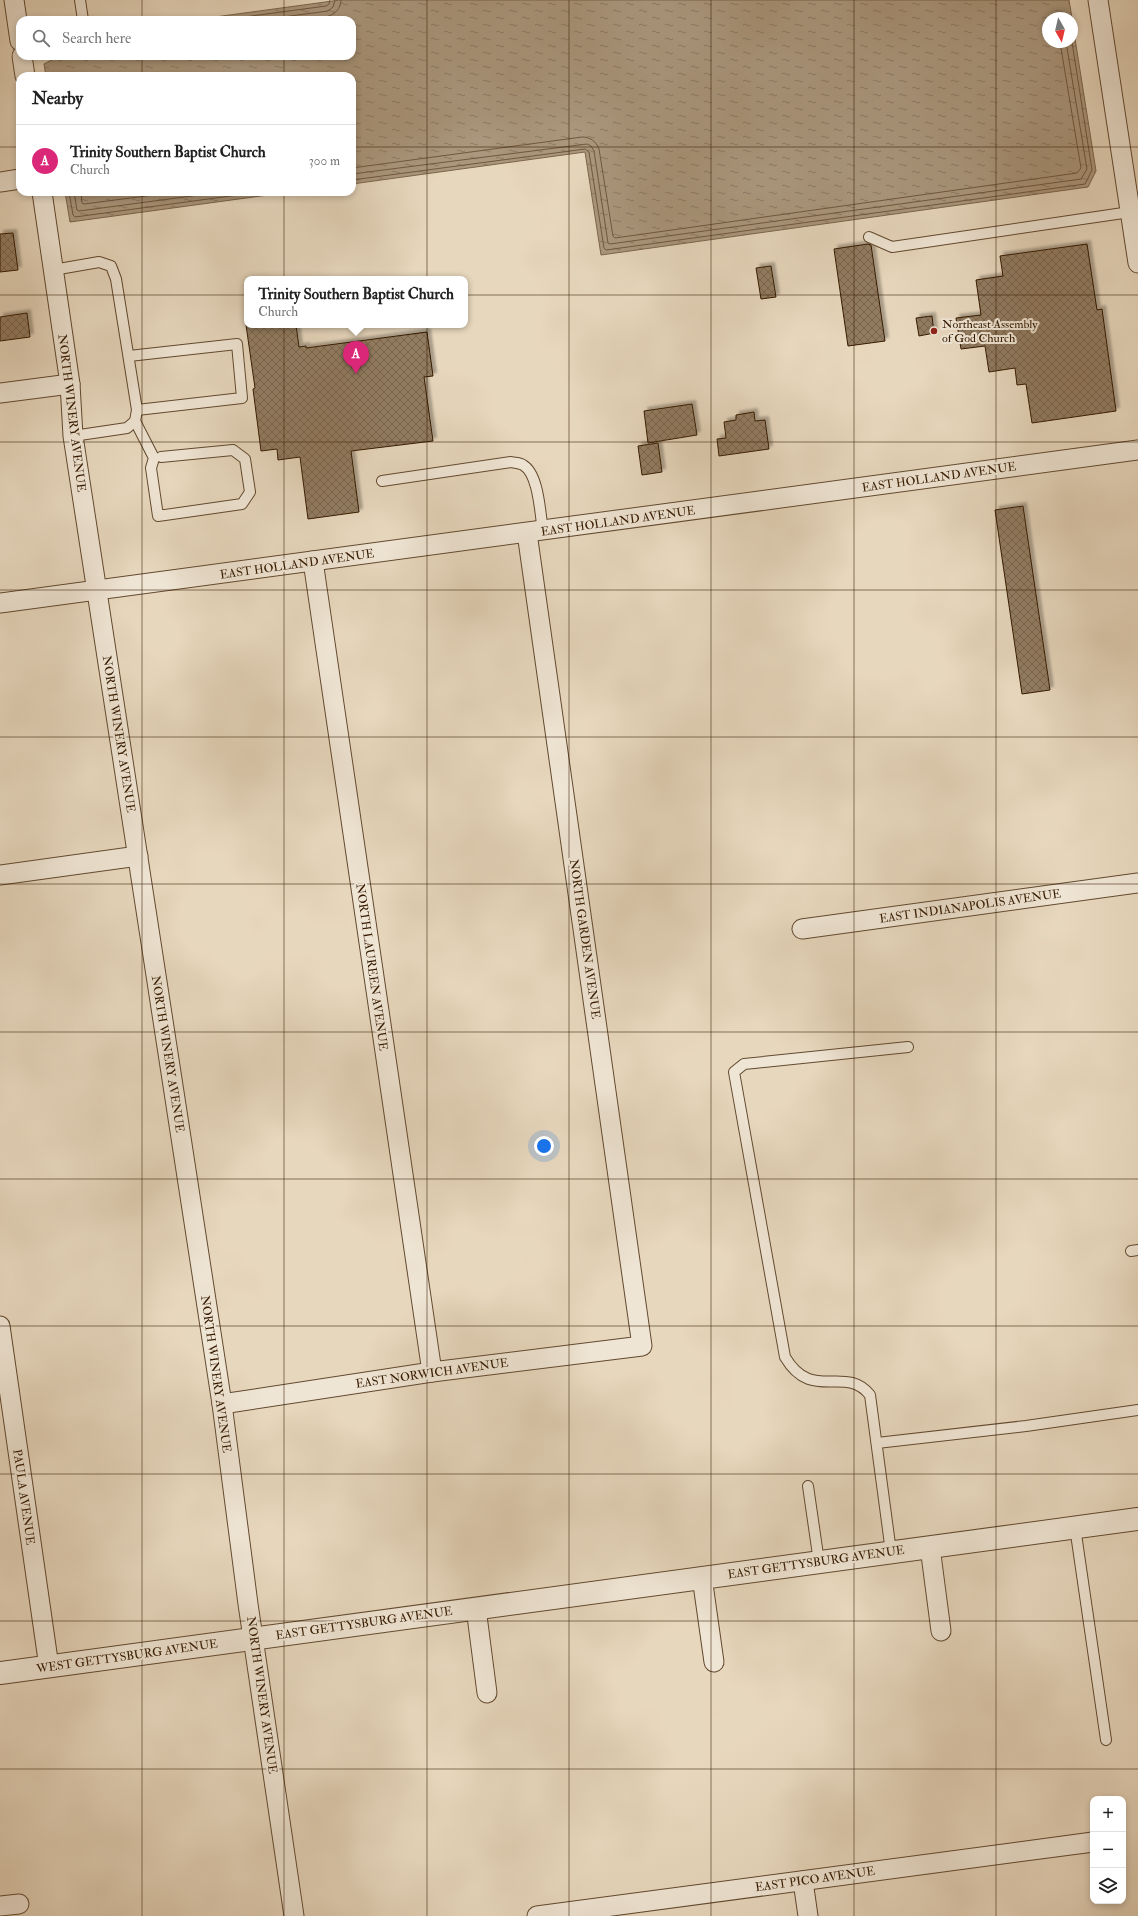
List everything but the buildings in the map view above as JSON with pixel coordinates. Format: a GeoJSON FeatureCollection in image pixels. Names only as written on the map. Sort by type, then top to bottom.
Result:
{"type":"FeatureCollection","features":[{"type":"Feature","properties":{"kind":"street"},"geometry":{"type":"LineString","coordinates":[[14,0],[16,16]]}},
{"type":"Feature","properties":{"kind":"street"},"geometry":{"type":"LineString","coordinates":[[1098,0],[1132,186],[1130,212],[1138,263]]}},
{"type":"Feature","properties":{"kind":"street"},"geometry":{"type":"LineString","coordinates":[[23,60],[24,72]]}},
{"type":"Feature","properties":{"kind":"street"},"geometry":{"type":"LineString","coordinates":[[0,182],[16,180]]}},
{"type":"Feature","properties":{"kind":"street","name":"NORTH WINERY AVENUE"},"geometry":{"type":"LineString","coordinates":[[43,196],[70,384],[73,436],[222,1404],[253,1638],[294,1916]]}},
{"type":"Feature","properties":{"kind":"street"},"geometry":{"type":"LineString","coordinates":[[0,393],[70,384]]}},
{"type":"Feature","properties":{"kind":"street","name":"EAST HOLLAND AVENUE"},"geometry":{"type":"LineString","coordinates":[[0,603],[1138,450]]}},
{"type":"Feature","properties":{"kind":"street","name":"NORTH GARDEN AVENUE"},"geometry":{"type":"LineString","coordinates":[[535,532],[642,1346]]}},
{"type":"Feature","properties":{"kind":"street","name":"NORTH LAUREEN AVENUE"},"geometry":{"type":"LineString","coordinates":[[313,561],[432,1372]]}},
{"type":"Feature","properties":{"kind":"street"},"geometry":{"type":"LineString","coordinates":[[0,875],[138,856]]}},
{"type":"Feature","properties":{"kind":"street","name":"EAST INDIANAPOLIS AVENUE"},"geometry":{"type":"LineString","coordinates":[[802,929],[1138,883]]}},
{"type":"Feature","properties":{"kind":"street","name":"PAULA AVENUE"},"geometry":{"type":"LineString","coordinates":[[0,1326],[49,1667]]}},
{"type":"Feature","properties":{"kind":"street","name":"EAST NORWICH AVENUE"},"geometry":{"type":"LineString","coordinates":[[222,1404],[432,1372],[642,1346]]}},
{"type":"Feature","properties":{"kind":"street","name":"EAST GETTYSBURG AVENUE"},"geometry":{"type":"LineString","coordinates":[[253,1638],[1138,1519]]}},
{"type":"Feature","properties":{"kind":"street"},"geometry":{"type":"LineString","coordinates":[[930,1547],[941,1631]]}},
{"type":"Feature","properties":{"kind":"street"},"geometry":{"type":"LineString","coordinates":[[702,1577],[714,1662]]}},
{"type":"Feature","properties":{"kind":"street"},"geometry":{"type":"LineString","coordinates":[[476,1608],[487,1693]]}},
{"type":"Feature","properties":{"kind":"street","name":"WEST GETTYSBURG AVENUE"},"geometry":{"type":"LineString","coordinates":[[0,1673],[253,1638]]}},
{"type":"Feature","properties":{"kind":"street","name":"EAST PICO AVENUE"},"geometry":{"type":"LineString","coordinates":[[538,1916],[1090,1842]]}},
{"type":"Feature","properties":{"kind":"street"},"geometry":{"type":"LineString","coordinates":[[803,1881],[808,1916]]}},
{"type":"Feature","properties":{"kind":"street"},"geometry":{"type":"LineString","coordinates":[[0,1906],[19,1904]]}},
{"type":"Feature","properties":{"kind":"lane"},"geometry":{"type":"LineString","coordinates":[[80,0],[82,16]]}},
{"type":"Feature","properties":{"kind":"lane"},"geometry":{"type":"LineString","coordinates":[[869,237],[892,247],[1130,212]]}},
{"type":"Feature","properties":{"kind":"lane"},"geometry":{"type":"LineString","coordinates":[[53,270],[99,262],[111,266],[116,279],[129,356],[137,410],[135,421],[154,458],[151,468],[158,516],[242,504],[250,492],[245,459],[233,450],[161,457]]}},
{"type":"Feature","properties":{"kind":"lane"},"geometry":{"type":"LineString","coordinates":[[129,356],[237,344],[242,398],[137,410]]}},
{"type":"Feature","properties":{"kind":"lane"},"geometry":{"type":"LineString","coordinates":[[73,436],[127,428],[135,421]]}},
{"type":"Feature","properties":{"kind":"lane"},"geometry":{"type":"LineString","coordinates":[[382,481],[511,462],[524,465],[532,474],[536,484],[535,532]]}},
{"type":"Feature","properties":{"kind":"lane"},"geometry":{"type":"LineString","coordinates":[[891,1552],[870,1395],[863,1387],[853,1382],[819,1382],[804,1377],[792,1368],[785,1357],[734,1072],[744,1064],[908,1047]]}},
{"type":"Feature","properties":{"kind":"lane"},"geometry":{"type":"LineString","coordinates":[[877,1443],[1026,1426],[1138,1410]]}},
{"type":"Feature","properties":{"kind":"lane"},"geometry":{"type":"LineString","coordinates":[[808,1486],[819,1562]]}},
{"type":"Feature","properties":{"kind":"lane"},"geometry":{"type":"LineString","coordinates":[[1075,1527],[1106,1740]]}},
{"type":"Feature","properties":{"kind":"water"},"geometry":{"type":"Polygon","coordinates":[[[340,0],[1069,0],[1071,12],[1042,12],[1042,48],[1076,48],[1096,171],[1088,187],[601,255],[585,152],[356,183],[356,72],[45,72],[44,64],[52,60],[356,60],[356,16],[222,16],[340,0]]]}},
{"type":"Feature","properties":{"kind":"water"},"geometry":{"type":"Polygon","coordinates":[[[66,196],[261,196],[70,222],[66,196]]]}},
{"type":"Feature","properties":{"kind":"place","name":"Northeast Assembly of God Church"},"geometry":{"type":"Point","coordinates":[934,331]}},
{"type":"Feature","properties":{"kind":"place","name":"Trinity Southern Baptist Church"},"geometry":{"type":"Point","coordinates":[356,374]}}]}
